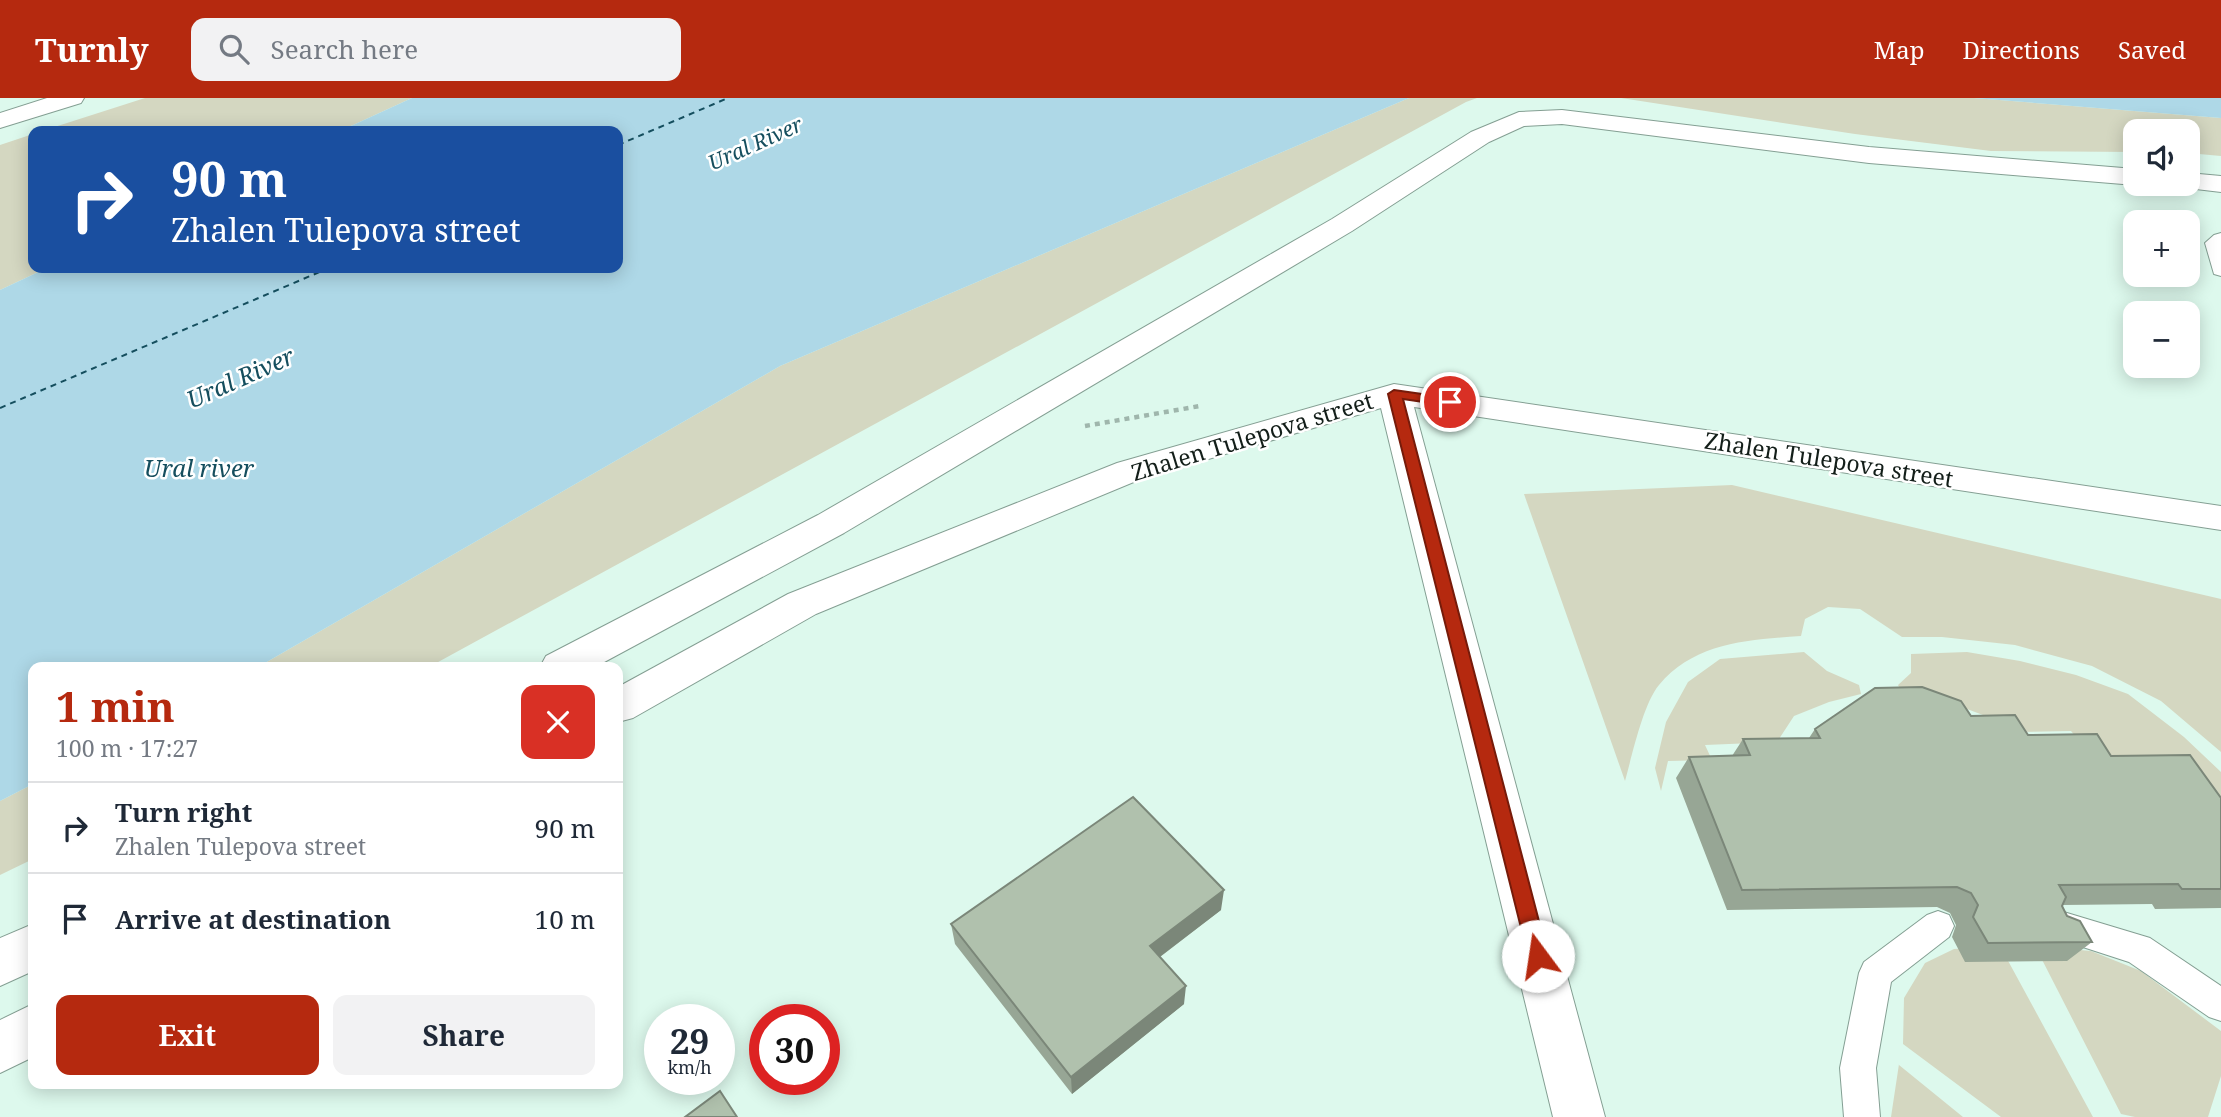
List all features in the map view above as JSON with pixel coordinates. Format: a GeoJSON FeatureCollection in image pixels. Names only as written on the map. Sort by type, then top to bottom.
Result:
{"type":"FeatureCollection","features":[{"type":"Feature","properties":{"kind":"street"},"geometry":{"type":"LineString","coordinates":[[0,121],[72,98]]}},
{"type":"Feature","properties":{"kind":"street"},"geometry":{"type":"LineString","coordinates":[[569,662],[831,524],[1342,225],[1480,137],[1519,119],[1562,117],[1869,155],[2123,176]]}},
{"type":"Feature","properties":{"kind":"street"},"geometry":{"type":"LineString","coordinates":[[2200,182],[2221,184]]}},
{"type":"Feature","properties":{"kind":"street"},"geometry":{"type":"LineString","coordinates":[[1394,394],[1578,1117]]}},
{"type":"Feature","properties":{"kind":"street","name":"Zhalen Tulepova street"},"geometry":{"type":"LineString","coordinates":[[623,703],[802,604],[1129,471],[1394,394],[2221,518]]}},
{"type":"Feature","properties":{"kind":"street"},"geometry":{"type":"LineString","coordinates":[[0,963],[28,949]]}},
{"type":"Feature","properties":{"kind":"street"},"geometry":{"type":"LineString","coordinates":[[0,1048],[28,1032]]}},
{"type":"Feature","properties":{"kind":"lane"},"geometry":{"type":"LineString","coordinates":[[2221,239],[2215,243],[2221,270]]}},
{"type":"Feature","properties":{"kind":"lane"},"geometry":{"type":"LineString","coordinates":[[2057,925],[2138,949],[2221,1005]]}},
{"type":"Feature","properties":{"kind":"lane"},"geometry":{"type":"LineString","coordinates":[[1862,1117],[1858,1068],[1877,973],[1938,926]]}},
{"type":"Feature","properties":{"kind":"green space"},"geometry":{"type":"Polygon","coordinates":[[[145,98],[412,98],[351,126],[58,126],[145,98]]]}},
{"type":"Feature","properties":{"kind":"green space"},"geometry":{"type":"Polygon","coordinates":[[[1409,98],[1477,98],[438,662],[267,662],[780,366],[1409,98]]]}},
{"type":"Feature","properties":{"kind":"green space"},"geometry":{"type":"Polygon","coordinates":[[[1621,98],[1974,98],[2221,118],[2221,156],[2200,154],[2200,119],[2123,119],[2123,152],[1991,151],[1855,134],[1621,98]]]}},
{"type":"Feature","properties":{"kind":"green space"},"geometry":{"type":"Polygon","coordinates":[[[28,136],[28,273],[36,273],[0,290],[0,145],[28,136]]]}},
{"type":"Feature","properties":{"kind":"green space"},"geometry":{"type":"Polygon","coordinates":[[[1732,485],[2221,599],[2221,752],[2161,701],[2092,666],[2015,645],[1942,637],[1902,637],[1860,609],[1828,607],[1805,619],[1801,636],[1724,646],[1689,660],[1673,671],[1659,685],[1648,705],[1625,781],[1524,494],[1732,485]]]}},
{"type":"Feature","properties":{"kind":"green space"},"geometry":{"type":"Polygon","coordinates":[[[1804,652],[1827,671],[1859,685],[1861,694],[1829,702],[1794,716],[1777,742],[1705,745],[1712,760],[1668,761],[1661,791],[1655,768],[1666,722],[1688,682],[1720,659],[1804,652]]]}},
{"type":"Feature","properties":{"kind":"green space"},"geometry":{"type":"Polygon","coordinates":[[[1967,652],[2020,661],[2076,675],[2128,694],[2184,737],[2221,772],[2221,818],[2094,758],[2071,731],[2017,732],[1983,715],[1943,700],[1902,693],[1898,685],[1911,673],[1911,654],[1967,652]]]}},
{"type":"Feature","properties":{"kind":"green space"},"geometry":{"type":"Polygon","coordinates":[[[28,787],[28,861],[0,875],[0,801],[28,787]]]}},
{"type":"Feature","properties":{"kind":"green space"},"geometry":{"type":"Polygon","coordinates":[[[2000,946],[2093,1117],[2001,1117],[1903,1044],[1904,998],[1925,963],[1954,949],[2000,946]]]}},
{"type":"Feature","properties":{"kind":"green space"},"geometry":{"type":"Polygon","coordinates":[[[2035,946],[2091,951],[2141,971],[2221,1031],[2221,1076],[2208,1117],[2135,1117],[2121,1114],[2035,946]]]}},
{"type":"Feature","properties":{"kind":"green space"},"geometry":{"type":"Polygon","coordinates":[[[1899,1065],[1963,1117],[1891,1117],[1899,1065]]]}},
{"type":"Feature","properties":{"kind":"water","name":"Ural river"},"geometry":{"type":"Polygon","coordinates":[[[412,98],[1409,98],[780,366],[267,662],[28,662],[28,787],[0,801],[0,290],[36,273],[623,273],[623,126],[351,126],[412,98]]]}},
{"type":"Feature","properties":{"kind":"water"},"geometry":{"type":"Polygon","coordinates":[[[1974,98],[2221,98],[2221,118],[1974,98]]]}},
{"type":"Feature","properties":{"kind":"building"},"geometry":{"type":"Polygon","coordinates":[[[1922,687],[1961,701],[1971,716],[2015,715],[2028,735],[2097,734],[2111,756],[2190,755],[2221,798],[2221,889],[2182,889],[2178,884],[2059,885],[2066,897],[2062,906],[2067,916],[2080,921],[2092,942],[1988,943],[1973,917],[1978,905],[1971,893],[1957,887],[1742,890],[1689,757],[1750,755],[1743,739],[1820,738],[1815,729],[1875,688],[1922,687]]]}},
{"type":"Feature","properties":{"kind":"building"},"geometry":{"type":"Polygon","coordinates":[[[1133,797],[1224,890],[1150,946],[1186,986],[1071,1077],[951,924],[1133,797]]]}},
{"type":"Feature","properties":{"kind":"building"},"geometry":{"type":"Polygon","coordinates":[[[715,1095],[723,1095],[737,1117],[685,1117],[715,1095]]]}},
{"type":"Feature","properties":{"kind":"ferry route"},"geometry":{"type":"LineString","coordinates":[[623,143],[728,98]]}},
{"type":"Feature","properties":{"kind":"ferry route"},"geometry":{"type":"LineString","coordinates":[[0,408],[317,273]]}},
{"type":"Feature","properties":{"kind":"route"},"geometry":{"type":"LineString","coordinates":[[1450,402],[1394,394],[1538,956]]}},
{"type":"Feature","properties":{"kind":"water label","name":"Ural River"},"geometry":{"type":"Point","coordinates":[755,143]}},
{"type":"Feature","properties":{"kind":"water label","name":"Ural River"},"geometry":{"type":"Point","coordinates":[240,377]}}]}
